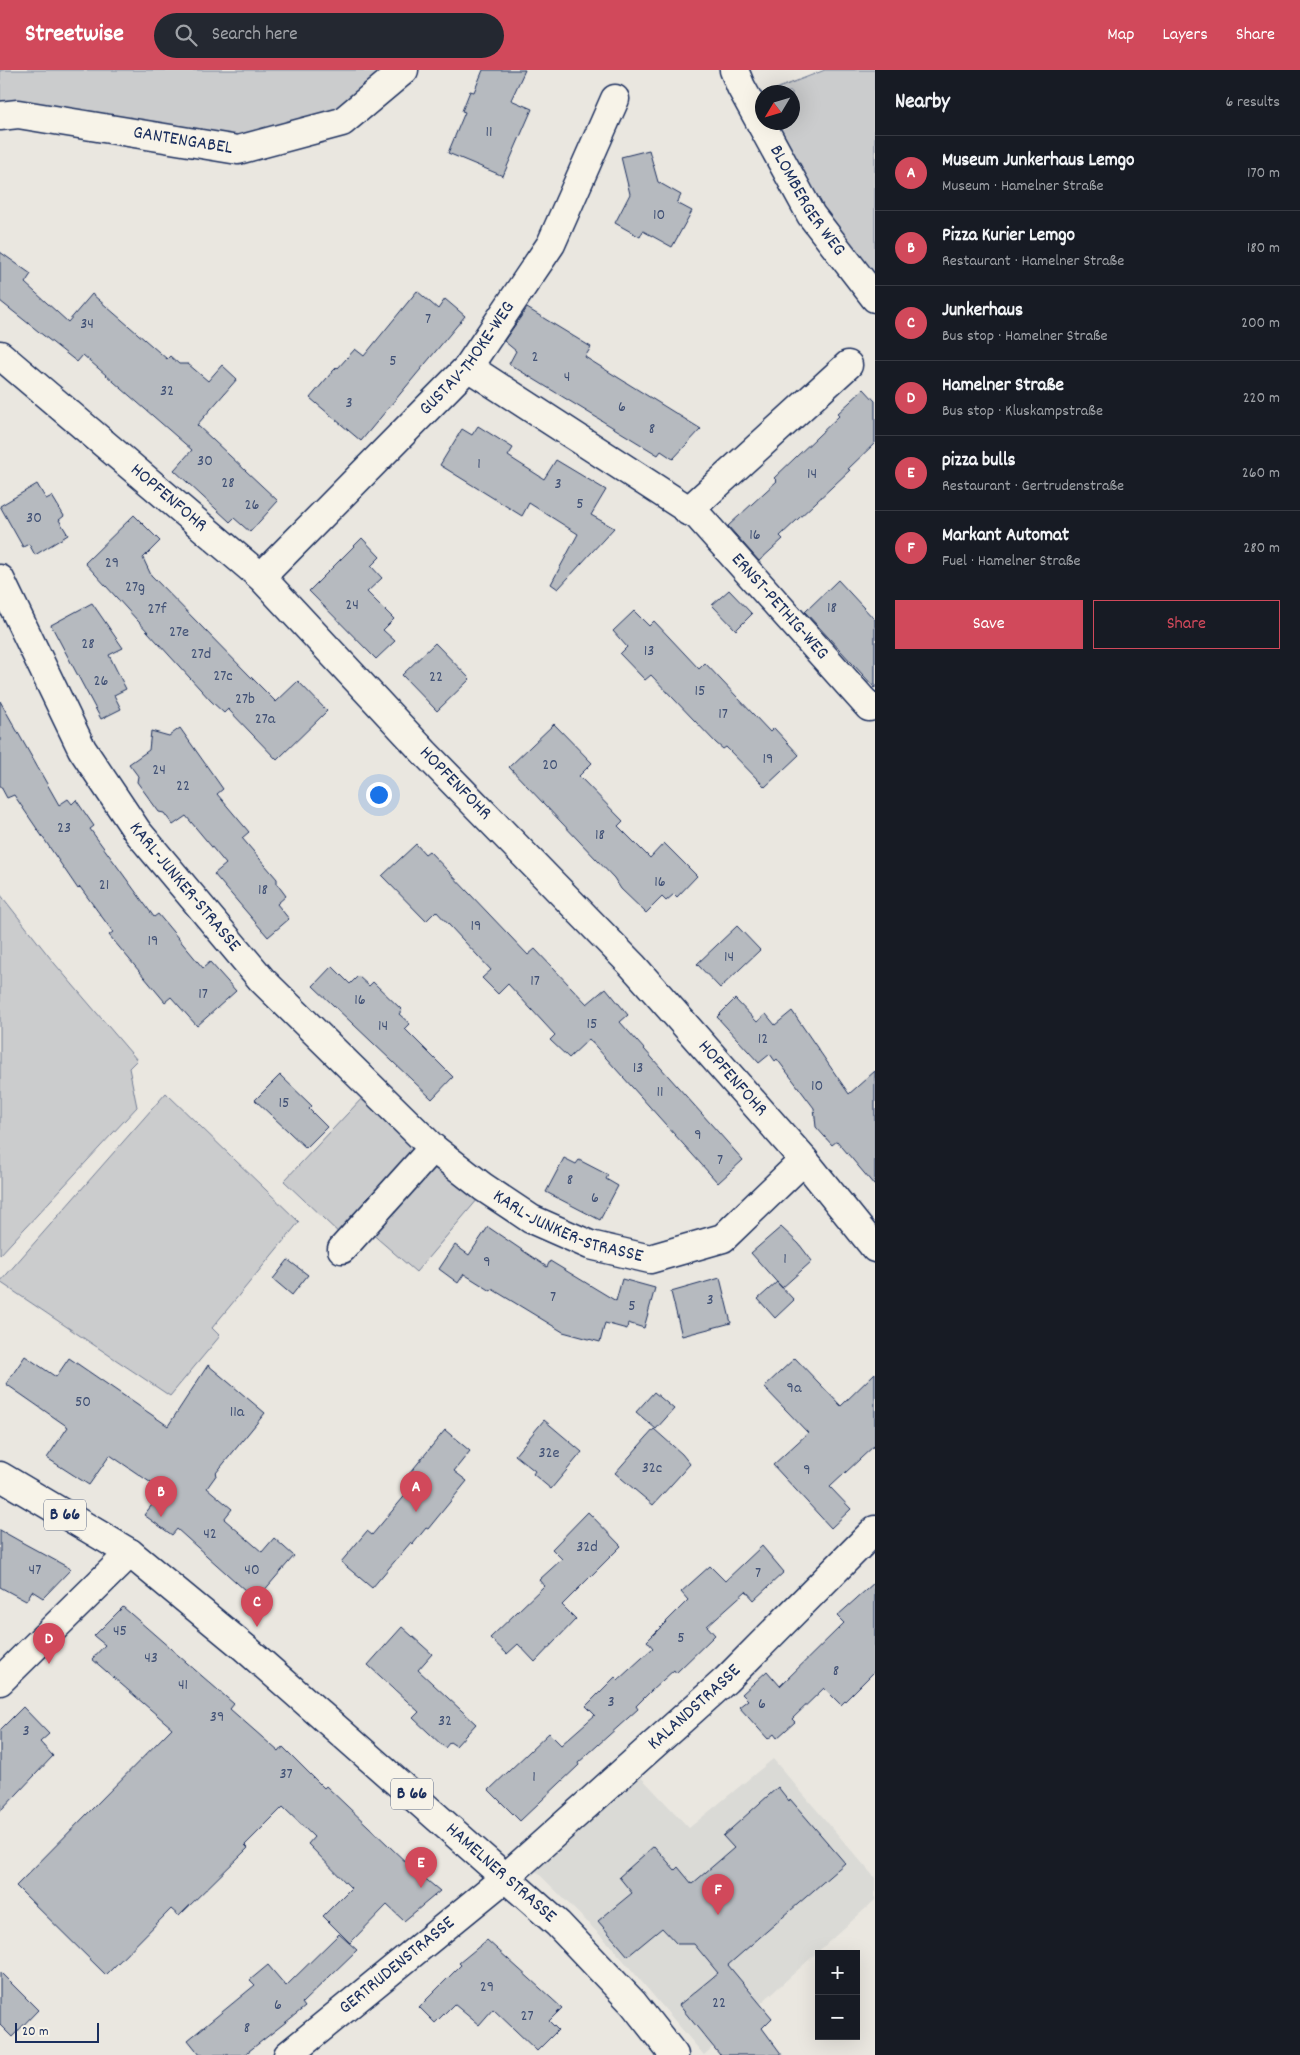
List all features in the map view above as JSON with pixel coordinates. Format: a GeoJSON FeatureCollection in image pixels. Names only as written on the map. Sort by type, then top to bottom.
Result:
{"type":"FeatureCollection","features":[{"type":"Feature","properties":{"kind":"street","name":"GANTENGABEL"},"geometry":{"type":"LineString","coordinates":[[0,116],[18,114],[238,150],[342,122],[404,70]]}},
{"type":"Feature","properties":{"kind":"street","name":"BLOMBERGER WEG"},"geometry":{"type":"LineString","coordinates":[[734,70],[811,215],[875,298]]}},
{"type":"Feature","properties":{"kind":"street","name":"GUSTAV-THOKE-WEG"},"geometry":{"type":"LineString","coordinates":[[261,577],[468,367],[551,244],[616,100]]}},
{"type":"Feature","properties":{"kind":"street","name":"HOPFENFOHR"},"geometry":{"type":"LineString","coordinates":[[0,355],[261,577],[426,753],[634,966],[804,1160],[875,1248]]}},
{"type":"Feature","properties":{"kind":"street"},"geometry":{"type":"LineString","coordinates":[[688,511],[848,365]]}},
{"type":"Feature","properties":{"kind":"street","name":"ERNST-PETHIG-WEG"},"geometry":{"type":"LineString","coordinates":[[468,367],[698,516],[869,707]]}},
{"type":"Feature","properties":{"kind":"street","name":"KARL-JUNKER-STRASSE"},"geometry":{"type":"LineString","coordinates":[[0,579],[82,749],[137,831],[262,980],[434,1148],[483,1187],[531,1219],[590,1245],[650,1259],[723,1238],[804,1160]]}},
{"type":"Feature","properties":{"kind":"street"},"geometry":{"type":"LineString","coordinates":[[342,1249],[434,1148]]}},
{"type":"Feature","properties":{"kind":"street","name":"HAMELNER STRASSE"},"geometry":{"type":"LineString","coordinates":[[0,1476],[130,1553],[246,1648],[558,1924],[633,2004],[674,2055]]}},
{"type":"Feature","properties":{"kind":"street","name":"KALANDSTRASSE"},"geometry":{"type":"LineString","coordinates":[[506,1877],[726,1680],[875,1530]]}},
{"type":"Feature","properties":{"kind":"street"},"geometry":{"type":"LineString","coordinates":[[0,1681],[130,1553]]}},
{"type":"Feature","properties":{"kind":"street","name":"GERTRUDENSTRASSE"},"geometry":{"type":"LineString","coordinates":[[288,2055],[506,1877]]}},
{"type":"Feature","properties":{"kind":"shaded area"},"geometry":{"type":"Polygon","coordinates":[[[0,70],[389,70],[335,116],[237,141],[0,106],[0,70]]]}},
{"type":"Feature","properties":{"kind":"shaded area"},"geometry":{"type":"Polygon","coordinates":[[[825,70],[875,70],[875,286],[819,209],[777,130],[800,130],[800,85],[786,85],[825,70]]]}},
{"type":"Feature","properties":{"kind":"shaded area"},"geometry":{"type":"Polygon","coordinates":[[[0,894],[55,964],[137,1060],[129,1068],[137,1107],[0,1255],[0,894]]]}},
{"type":"Feature","properties":{"kind":"shaded area"},"geometry":{"type":"Polygon","coordinates":[[[166,1093],[299,1222],[212,1328],[220,1336],[170,1396],[0,1282],[166,1093]]]}},
{"type":"Feature","properties":{"kind":"shaded area"},"geometry":{"type":"Polygon","coordinates":[[[364,1096],[421,1148],[342,1236],[284,1181],[364,1096]]]}},
{"type":"Feature","properties":{"kind":"shaded area"},"geometry":{"type":"Polygon","coordinates":[[[433,1160],[478,1199],[416,1272],[370,1232],[433,1160]]]}},
{"type":"Feature","properties":{"kind":"shaded area"},"geometry":{"type":"Polygon","coordinates":[[[773,1759],[875,1878],[875,1900],[820,1950],[815,1950],[815,1954],[704,2055],[612,1947],[536,1871],[637,1773],[689,1828],[773,1759]]]}},
{"type":"Feature","properties":{"kind":"building"},"geometry":{"type":"Polygon","coordinates":[[[483,70],[525,70],[511,100],[532,109],[503,176],[448,153],[465,112],[462,111],[470,91],[474,92],[483,70]]]}},
{"type":"Feature","properties":{"kind":"building"},"geometry":{"type":"Polygon","coordinates":[[[649,150],[658,182],[681,195],[677,203],[692,211],[672,247],[643,231],[640,237],[615,223],[630,194],[621,157],[649,150]]]}},
{"type":"Feature","properties":{"kind":"building"},"geometry":{"type":"Polygon","coordinates":[[[0,252],[31,274],[25,283],[68,322],[92,294],[167,359],[170,356],[179,364],[188,364],[208,381],[222,365],[237,379],[197,425],[278,501],[250,532],[234,518],[230,522],[174,470],[192,450],[83,355],[77,362],[0,301],[0,252]]]}},
{"type":"Feature","properties":{"kind":"building"},"geometry":{"type":"Polygon","coordinates":[[[417,291],[438,309],[445,299],[465,316],[361,441],[310,398],[355,349],[364,356],[417,291]]]}},
{"type":"Feature","properties":{"kind":"building"},"geometry":{"type":"Polygon","coordinates":[[[527,308],[591,347],[585,357],[701,429],[673,459],[661,451],[658,455],[509,364],[516,351],[504,341],[527,308]]]}},
{"type":"Feature","properties":{"kind":"building"},"geometry":{"type":"Polygon","coordinates":[[[864,389],[875,401],[875,443],[848,469],[850,470],[780,536],[783,539],[759,561],[728,526],[777,481],[774,478],[839,416],[837,414],[864,389]]]}},
{"type":"Feature","properties":{"kind":"building"},"geometry":{"type":"Polygon","coordinates":[[[478,426],[513,448],[508,456],[544,479],[556,460],[606,490],[591,515],[614,528],[558,589],[551,584],[578,534],[529,503],[522,516],[440,465],[462,429],[472,435],[478,426]]]}},
{"type":"Feature","properties":{"kind":"building"},"geometry":{"type":"Polygon","coordinates":[[[37,484],[46,499],[52,496],[64,516],[59,520],[68,535],[35,555],[29,544],[23,547],[0,506],[37,484]]]}},
{"type":"Feature","properties":{"kind":"building"},"geometry":{"type":"Polygon","coordinates":[[[134,515],[160,541],[143,558],[151,575],[248,674],[276,702],[298,681],[327,711],[277,760],[228,709],[224,713],[211,701],[85,563],[134,515]]]}},
{"type":"Feature","properties":{"kind":"building"},"geometry":{"type":"Polygon","coordinates":[[[362,538],[380,557],[371,566],[382,578],[367,592],[394,619],[383,630],[395,641],[376,659],[309,591],[362,538]]]}},
{"type":"Feature","properties":{"kind":"building"},"geometry":{"type":"Polygon","coordinates":[[[838,580],[875,620],[875,688],[805,612],[838,580]]]}},
{"type":"Feature","properties":{"kind":"building"},"geometry":{"type":"Polygon","coordinates":[[[729,590],[752,614],[736,630],[712,605],[729,590]]]}},
{"type":"Feature","properties":{"kind":"building"},"geometry":{"type":"Polygon","coordinates":[[[92,603],[123,648],[109,655],[126,689],[114,695],[121,709],[101,719],[51,625],[92,603]]]}},
{"type":"Feature","properties":{"kind":"building"},"geometry":{"type":"Polygon","coordinates":[[[634,611],[649,626],[654,621],[699,669],[705,663],[770,732],[774,728],[799,755],[765,787],[726,747],[723,749],[716,743],[651,675],[645,680],[620,654],[627,647],[613,631],[634,611]]]}},
{"type":"Feature","properties":{"kind":"building"},"geometry":{"type":"Polygon","coordinates":[[[435,643],[470,679],[437,711],[402,675],[435,643]]]}},
{"type":"Feature","properties":{"kind":"building"},"geometry":{"type":"Polygon","coordinates":[[[0,701],[59,805],[68,799],[72,804],[76,800],[94,826],[90,829],[154,917],[158,914],[203,968],[210,962],[236,991],[197,1026],[171,997],[165,1002],[109,935],[113,932],[80,887],[78,889],[14,795],[7,798],[0,785],[0,701]]]}},
{"type":"Feature","properties":{"kind":"building"},"geometry":{"type":"Polygon","coordinates":[[[554,724],[592,763],[579,776],[623,821],[618,826],[650,858],[664,843],[697,876],[677,897],[674,894],[666,901],[662,897],[646,913],[621,889],[614,878],[509,767],[554,724]]]}},
{"type":"Feature","properties":{"kind":"building"},"geometry":{"type":"Polygon","coordinates":[[[180,728],[223,789],[217,794],[249,832],[242,838],[277,879],[277,884],[286,896],[277,904],[289,919],[268,937],[214,874],[226,864],[186,816],[173,825],[164,813],[159,812],[137,782],[138,776],[129,764],[149,750],[151,731],[169,736],[180,728]]]}},
{"type":"Feature","properties":{"kind":"building"},"geometry":{"type":"Polygon","coordinates":[[[416,844],[425,854],[429,851],[528,955],[535,949],[587,1004],[606,988],[628,1015],[620,1022],[743,1160],[718,1183],[589,1039],[569,1058],[550,1040],[555,1035],[508,984],[498,994],[482,978],[491,970],[436,911],[426,921],[382,876],[416,844]]]}},
{"type":"Feature","properties":{"kind":"building"},"geometry":{"type":"Polygon","coordinates":[[[737,926],[760,950],[720,988],[697,964],[737,926]]]}},
{"type":"Feature","properties":{"kind":"building"},"geometry":{"type":"Polygon","coordinates":[[[332,966],[350,984],[358,976],[369,986],[373,982],[402,1010],[399,1014],[410,1024],[405,1029],[453,1077],[432,1099],[313,986],[332,966]]]}},
{"type":"Feature","properties":{"kind":"building"},"geometry":{"type":"Polygon","coordinates":[[[735,999],[757,1022],[766,1014],[775,1025],[792,1011],[849,1094],[875,1071],[875,1186],[837,1141],[832,1145],[816,1127],[814,1108],[777,1059],[775,1061],[770,1054],[759,1063],[717,1017],[735,999]]]}},
{"type":"Feature","properties":{"kind":"building"},"geometry":{"type":"Polygon","coordinates":[[[280,1075],[312,1106],[309,1109],[327,1127],[306,1148],[255,1100],[280,1075]]]}},
{"type":"Feature","properties":{"kind":"building"},"geometry":{"type":"Polygon","coordinates":[[[564,1158],[576,1164],[579,1160],[608,1175],[606,1179],[618,1186],[600,1220],[546,1192],[564,1158]]]}},
{"type":"Feature","properties":{"kind":"building"},"geometry":{"type":"Polygon","coordinates":[[[488,1227],[547,1267],[550,1261],[616,1301],[622,1279],[655,1288],[644,1328],[628,1323],[627,1329],[605,1323],[600,1342],[563,1332],[464,1274],[458,1283],[439,1269],[455,1245],[469,1255],[488,1227]]]}},
{"type":"Feature","properties":{"kind":"building"},"geometry":{"type":"Polygon","coordinates":[[[781,1227],[799,1244],[812,1261],[782,1288],[751,1253],[781,1227]]]}},
{"type":"Feature","properties":{"kind":"building"},"geometry":{"type":"Polygon","coordinates":[[[288,1260],[308,1275],[292,1295],[273,1279],[288,1260]]]}},
{"type":"Feature","properties":{"kind":"building"},"geometry":{"type":"Polygon","coordinates":[[[720,1278],[731,1323],[682,1336],[671,1292],[720,1278]]]}},
{"type":"Feature","properties":{"kind":"building"},"geometry":{"type":"Polygon","coordinates":[[[777,1282],[794,1300],[775,1318],[758,1299],[777,1282]]]}},
{"type":"Feature","properties":{"kind":"building"},"geometry":{"type":"Polygon","coordinates":[[[25,1356],[56,1377],[69,1358],[168,1426],[208,1365],[265,1413],[216,1473],[207,1488],[232,1509],[224,1519],[262,1552],[274,1538],[294,1556],[256,1600],[177,1529],[172,1535],[144,1515],[163,1491],[110,1455],[89,1485],[47,1458],[68,1427],[6,1384],[25,1356]]]}},
{"type":"Feature","properties":{"kind":"building"},"geometry":{"type":"Polygon","coordinates":[[[795,1358],[841,1406],[875,1373],[875,1445],[830,1487],[851,1509],[831,1528],[773,1465],[808,1433],[764,1387],[795,1358]]]}},
{"type":"Feature","properties":{"kind":"building"},"geometry":{"type":"Polygon","coordinates":[[[654,1392],[674,1409],[656,1429],[636,1412],[654,1392]]]}},
{"type":"Feature","properties":{"kind":"building"},"geometry":{"type":"Polygon","coordinates":[[[544,1420],[582,1452],[551,1489],[533,1474],[535,1471],[515,1455],[544,1420]]]}},
{"type":"Feature","properties":{"kind":"building"},"geometry":{"type":"Polygon","coordinates":[[[654,1429],[682,1454],[690,1464],[653,1505],[615,1473],[654,1429]]]}},
{"type":"Feature","properties":{"kind":"building"},"geometry":{"type":"Polygon","coordinates":[[[445,1430],[470,1451],[454,1471],[467,1481],[428,1529],[426,1528],[413,1544],[411,1542],[372,1588],[341,1562],[367,1531],[372,1535],[413,1486],[405,1479],[445,1430]]]}},
{"type":"Feature","properties":{"kind":"building"},"geometry":{"type":"Polygon","coordinates":[[[588,1512],[621,1546],[562,1605],[576,1619],[535,1662],[518,1644],[507,1654],[490,1638],[544,1586],[539,1580],[562,1559],[552,1549],[588,1512]]]}},
{"type":"Feature","properties":{"kind":"building"},"geometry":{"type":"Polygon","coordinates":[[[0,1530],[71,1569],[43,1598],[32,1591],[26,1601],[0,1587],[0,1530]]]}},
{"type":"Feature","properties":{"kind":"building"},"geometry":{"type":"Polygon","coordinates":[[[762,1546],[784,1572],[754,1600],[746,1591],[707,1626],[715,1635],[676,1673],[674,1670],[651,1691],[636,1706],[638,1709],[578,1763],[579,1765],[520,1821],[489,1790],[549,1733],[561,1745],[595,1715],[586,1706],[615,1677],[618,1680],[653,1648],[647,1641],[688,1600],[681,1592],[710,1566],[725,1581],[762,1546]]]}},
{"type":"Feature","properties":{"kind":"building"},"geometry":{"type":"Polygon","coordinates":[[[875,1582],[875,1671],[841,1705],[824,1688],[792,1719],[795,1722],[777,1738],[774,1734],[768,1739],[739,1707],[748,1700],[742,1694],[767,1671],[780,1686],[844,1623],[837,1616],[875,1582]]]}},
{"type":"Feature","properties":{"kind":"building"},"geometry":{"type":"Polygon","coordinates":[[[123,1607],[234,1704],[230,1709],[279,1752],[283,1747],[324,1788],[326,1786],[410,1866],[440,1891],[404,1921],[387,1905],[350,1943],[323,1916],[351,1888],[308,1844],[314,1837],[283,1807],[245,1845],[248,1848],[179,1916],[171,1909],[106,1975],[16,1886],[172,1728],[92,1659],[105,1645],[94,1636],[123,1607]]]}},
{"type":"Feature","properties":{"kind":"building"},"geometry":{"type":"Polygon","coordinates":[[[402,1627],[432,1654],[418,1670],[476,1724],[456,1746],[450,1742],[445,1748],[413,1718],[419,1712],[368,1665],[402,1627]]]}},
{"type":"Feature","properties":{"kind":"building"},"geometry":{"type":"Polygon","coordinates":[[[23,1707],[49,1734],[40,1742],[53,1756],[0,1812],[0,1730],[23,1707]]]}},
{"type":"Feature","properties":{"kind":"building"},"geometry":{"type":"Polygon","coordinates":[[[778,1787],[845,1863],[728,1965],[772,2018],[762,2028],[782,2055],[720,2055],[679,2005],[718,1973],[694,1944],[677,1944],[662,1928],[628,1956],[598,1921],[632,1893],[619,1877],[654,1846],[675,1870],[678,1867],[692,1884],[734,1848],[723,1836],[778,1787]]]}},
{"type":"Feature","properties":{"kind":"building"},"geometry":{"type":"Polygon","coordinates":[[[339,1934],[357,1950],[302,2003],[305,2007],[244,2055],[200,2055],[188,2040],[255,1985],[250,1980],[268,1965],[286,1986],[339,1934]]]}},
{"type":"Feature","properties":{"kind":"building"},"geometry":{"type":"Polygon","coordinates":[[[487,1940],[562,2008],[549,2021],[558,2030],[537,2051],[493,2009],[479,2025],[454,2004],[435,2023],[419,2007],[461,1965],[459,1963],[487,1940]]]}},
{"type":"Feature","properties":{"kind":"building"},"geometry":{"type":"Polygon","coordinates":[[[0,1972],[38,2010],[12,2037],[0,2025],[0,1972]]]}},
{"type":"Feature","properties":{"kind":"place","name":"Museum Junkerhaus Lemgo"},"geometry":{"type":"Point","coordinates":[416,1512]}},
{"type":"Feature","properties":{"kind":"place","name":"Pizza Kurier Lemgo"},"geometry":{"type":"Point","coordinates":[161,1517]}},
{"type":"Feature","properties":{"kind":"place","name":"Junkerhaus"},"geometry":{"type":"Point","coordinates":[257,1627]}},
{"type":"Feature","properties":{"kind":"place","name":"Hamelner Straße"},"geometry":{"type":"Point","coordinates":[49,1664]}},
{"type":"Feature","properties":{"kind":"place","name":"pizza bulls"},"geometry":{"type":"Point","coordinates":[421,1888]}},
{"type":"Feature","properties":{"kind":"place","name":"Markant Automat"},"geometry":{"type":"Point","coordinates":[718,1915]}}]}
